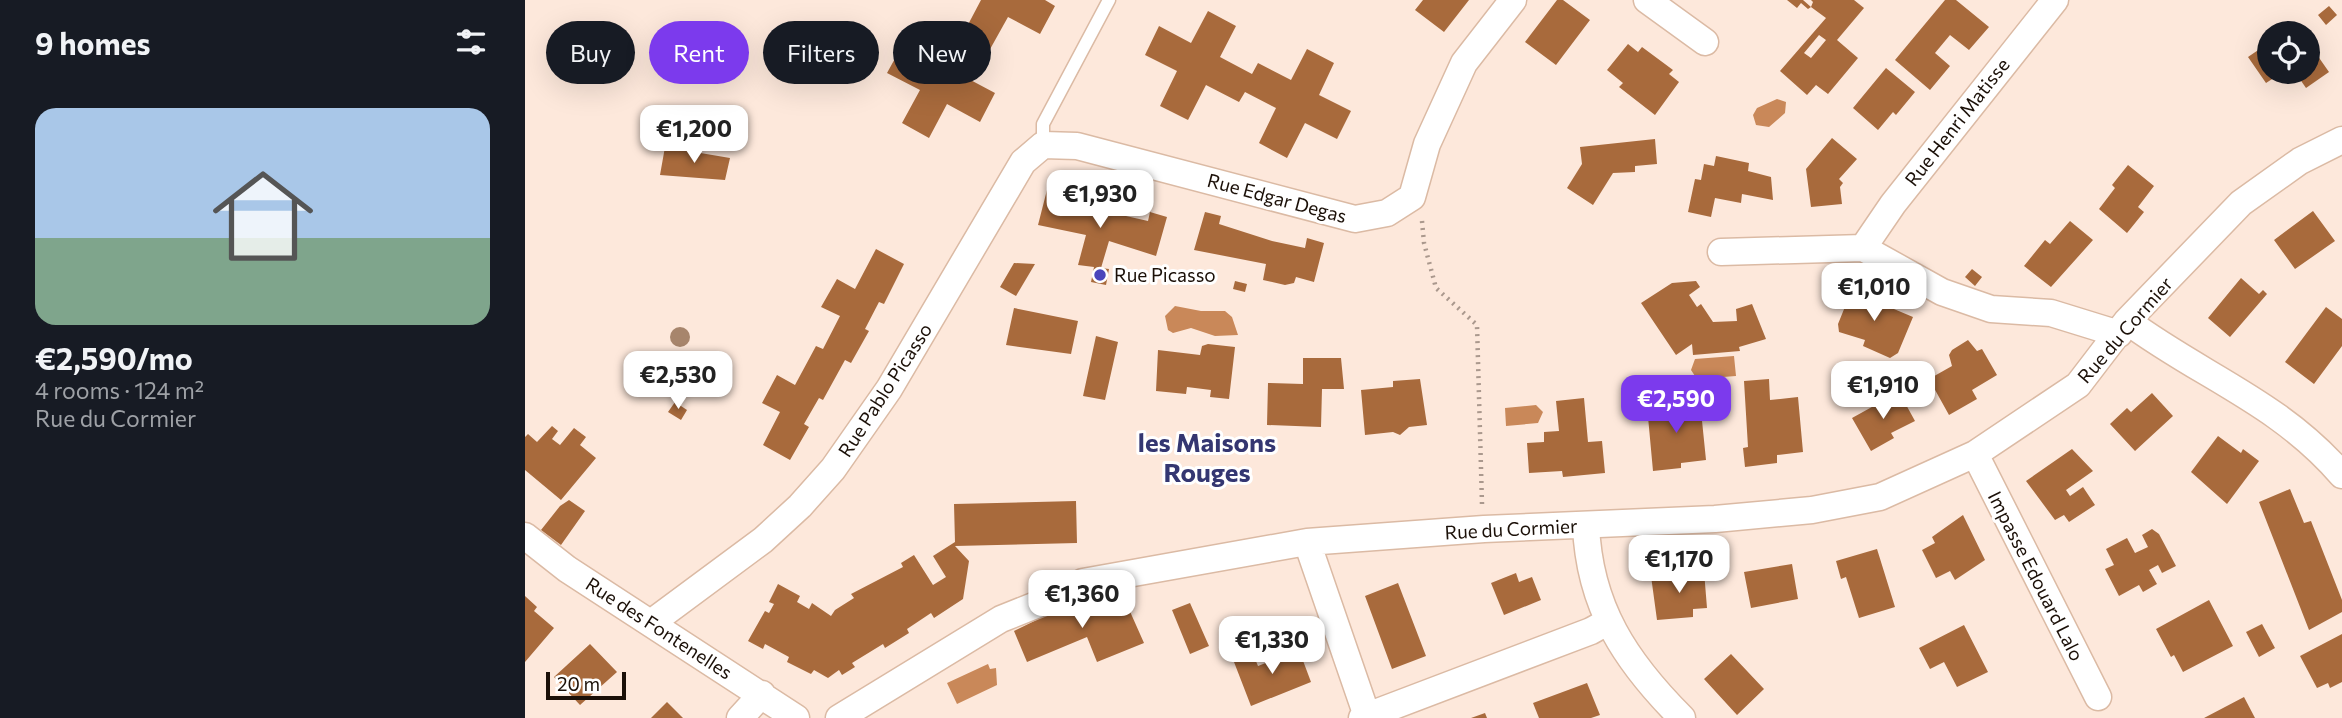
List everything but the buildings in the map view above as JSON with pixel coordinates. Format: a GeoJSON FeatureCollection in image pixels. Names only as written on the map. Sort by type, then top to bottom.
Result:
{"type":"FeatureCollection","features":[{"type":"Feature","properties":{"kind":"street"},"geometry":{"type":"LineString","coordinates":[[1412,197],[1427,144],[1464,63],[1513,0]]}},
{"type":"Feature","properties":{"kind":"street"},"geometry":{"type":"LineString","coordinates":[[1647,0],[1705,42]]}},
{"type":"Feature","properties":{"kind":"street","name":"Rue Henri Matisse"},"geometry":{"type":"LineString","coordinates":[[1863,248],[1893,204],[2055,0]]}},
{"type":"Feature","properties":{"kind":"street","name":"Rue du Cormier"},"geometry":{"type":"LineString","coordinates":[[839,718],[1001,619],[1056,597],[1083,582],[1307,542],[1812,510],[1880,497],[1975,454],[2078,385],[2123,327],[2241,203],[2300,161],[2342,140]]}},
{"type":"Feature","properties":{"kind":"street","name":"Rue Edgar Degas"},"geometry":{"type":"LineString","coordinates":[[1043,145],[1077,146],[1355,219],[1387,213],[1412,197]]}},
{"type":"Feature","properties":{"kind":"street","name":"Rue Pablo Picasso"},"geometry":{"type":"LineString","coordinates":[[651,623],[763,540],[800,506],[833,469],[889,388],[1023,162],[1043,145]]}},
{"type":"Feature","properties":{"kind":"street"},"geometry":{"type":"LineString","coordinates":[[1721,252],[1863,248],[1942,292],[1991,309],[2051,313],[2123,327],[2262,404],[2320,449],[2342,474]]}},
{"type":"Feature","properties":{"kind":"street","name":"Impasse Edouard Lalo"},"geometry":{"type":"LineString","coordinates":[[1975,454],[2098,697]]}},
{"type":"Feature","properties":{"kind":"street"},"geometry":{"type":"LineString","coordinates":[[1586,526],[1596,592],[1607,622],[1666,712]]}},
{"type":"Feature","properties":{"kind":"street","name":"Rue des Fontenelles"},"geometry":{"type":"LineString","coordinates":[[525,536],[567,569],[796,718]]}},
{"type":"Feature","properties":{"kind":"street"},"geometry":{"type":"LineString","coordinates":[[1307,542],[1364,717],[1591,631],[1607,622]]}},
{"type":"Feature","properties":{"kind":"street"},"geometry":{"type":"LineString","coordinates":[[740,718],[762,694]]}},
{"type":"Feature","properties":{"kind":"lane"},"geometry":{"type":"LineString","coordinates":[[1043,145],[1043,124],[1109,0]]}},
{"type":"Feature","properties":{"kind":"path"},"geometry":{"type":"LineString","coordinates":[[1412,197],[1423,222],[1423,243],[1436,288],[1477,325],[1484,529]]}},
{"type":"Feature","properties":{"kind":"shaded area"},"geometry":{"type":"Polygon","coordinates":[[[1777,99],[1786,102],[1785,113],[1769,127],[1756,125],[1753,115],[1757,108],[1777,99]]]}},
{"type":"Feature","properties":{"kind":"shaded area"},"geometry":{"type":"Polygon","coordinates":[[[1175,306],[1201,311],[1225,311],[1232,317],[1238,335],[1215,336],[1191,328],[1173,333],[1168,330],[1165,316],[1175,306]]]}},
{"type":"Feature","properties":{"kind":"shaded area"},"geometry":{"type":"Polygon","coordinates":[[[1734,356],[1736,376],[1697,379],[1691,370],[1695,359],[1734,356]]]}},
{"type":"Feature","properties":{"kind":"shaded area"},"geometry":{"type":"Polygon","coordinates":[[[1536,405],[1543,412],[1538,423],[1506,426],[1505,408],[1536,405]]]}},
{"type":"Feature","properties":{"kind":"shaded area"},"geometry":{"type":"Polygon","coordinates":[[[988,664],[990,669],[996,668],[997,685],[957,704],[947,683],[988,664]]]}},
{"type":"Feature","properties":{"kind":"place","name":"Rue Picasso"},"geometry":{"type":"Point","coordinates":[1100,275]}},
{"type":"Feature","properties":{"kind":"district","name":"les Maisons Rouges"},"geometry":{"type":"Point","coordinates":[1207,458]}}]}
